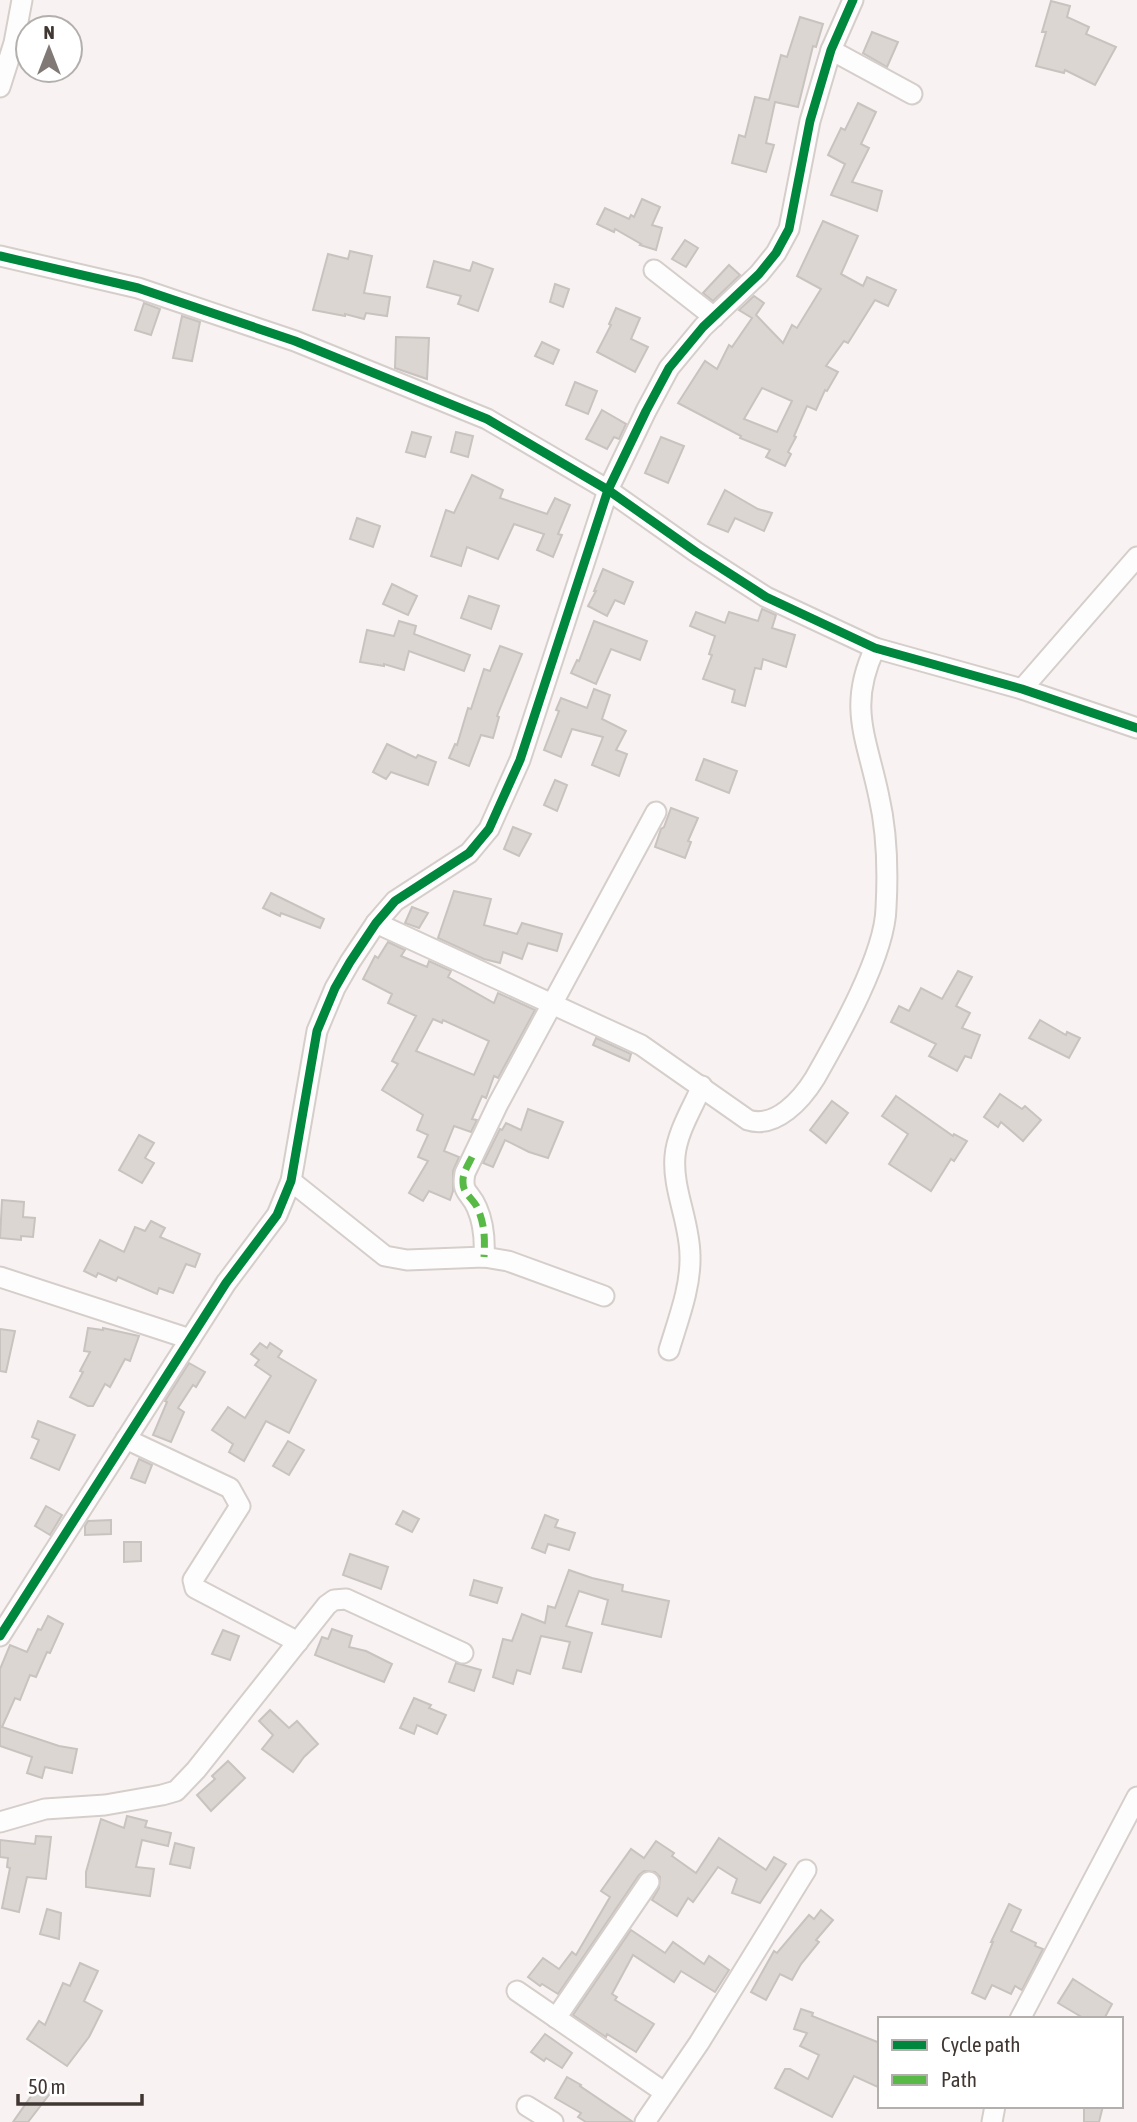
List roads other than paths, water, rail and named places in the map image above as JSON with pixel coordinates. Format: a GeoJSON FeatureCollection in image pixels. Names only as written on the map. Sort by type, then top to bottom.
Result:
{"type":"FeatureCollection","features":[{"type":"Feature","properties":{"kind":"street"},"geometry":{"type":"LineString","coordinates":[[0,87],[14,43],[22,0]]}},
{"type":"Feature","properties":{"kind":"street"},"geometry":{"type":"LineString","coordinates":[[0,1636],[8,1608],[126,1440],[226,1283],[277,1215],[290,1181],[317,1031],[335,988],[376,923],[395,901],[469,853],[489,829],[520,760],[608,490],[670,368],[714,317],[759,274],[776,253],[789,229],[810,121],[831,50],[853,0]]}},
{"type":"Feature","properties":{"kind":"street"},"geometry":{"type":"LineString","coordinates":[[831,50],[912,94]]}},
{"type":"Feature","properties":{"kind":"street"},"geometry":{"type":"LineString","coordinates":[[0,256],[138,288],[295,341],[487,419],[608,490],[766,597],[876,648],[1022,689],[1137,728]]}},
{"type":"Feature","properties":{"kind":"street"},"geometry":{"type":"LineString","coordinates":[[654,270],[714,317]]}},
{"type":"Feature","properties":{"kind":"street"},"geometry":{"type":"LineString","coordinates":[[1022,689],[1137,557]]}},
{"type":"Feature","properties":{"kind":"street"},"geometry":{"type":"LineString","coordinates":[[376,923],[641,1045],[748,1120],[770,1121],[784,1113],[811,1085],[836,1040],[877,949],[887,911],[885,842],[880,797],[862,733],[860,701],[866,668],[876,648]]}},
{"type":"Feature","properties":{"kind":"street"},"geometry":{"type":"LineString","coordinates":[[484,1257],[485,1232],[477,1205],[465,1192],[465,1173],[498,1104],[656,812]]}},
{"type":"Feature","properties":{"kind":"street"},"geometry":{"type":"LineString","coordinates":[[669,1350],[687,1283],[690,1256],[689,1238],[676,1179],[675,1156],[702,1086]]}},
{"type":"Feature","properties":{"kind":"street"},"geometry":{"type":"LineString","coordinates":[[290,1181],[385,1256],[407,1260],[484,1257],[508,1261],[604,1296]]}},
{"type":"Feature","properties":{"kind":"street"},"geometry":{"type":"LineString","coordinates":[[0,1278],[190,1339]]}},
{"type":"Feature","properties":{"kind":"street"},"geometry":{"type":"LineString","coordinates":[[126,1440],[230,1488],[240,1506],[193,1580],[195,1588],[298,1642]]}},
{"type":"Feature","properties":{"kind":"street"},"geometry":{"type":"LineString","coordinates":[[0,1822],[45,1809],[105,1805],[176,1791],[197,1770],[327,1605],[334,1600],[346,1599],[463,1653]]}},
{"type":"Feature","properties":{"kind":"street"},"geometry":{"type":"LineString","coordinates":[[1021,2017],[1137,1797]]}},
{"type":"Feature","properties":{"kind":"street"},"geometry":{"type":"LineString","coordinates":[[645,2122],[699,2043],[806,1870]]}},
{"type":"Feature","properties":{"kind":"street"},"geometry":{"type":"LineString","coordinates":[[556,2018],[649,1882]]}},
{"type":"Feature","properties":{"kind":"street"},"geometry":{"type":"LineString","coordinates":[[517,1992],[664,2092]]}},
{"type":"Feature","properties":{"kind":"street"},"geometry":{"type":"LineString","coordinates":[[527,2106],[553,2122]]}}]}
